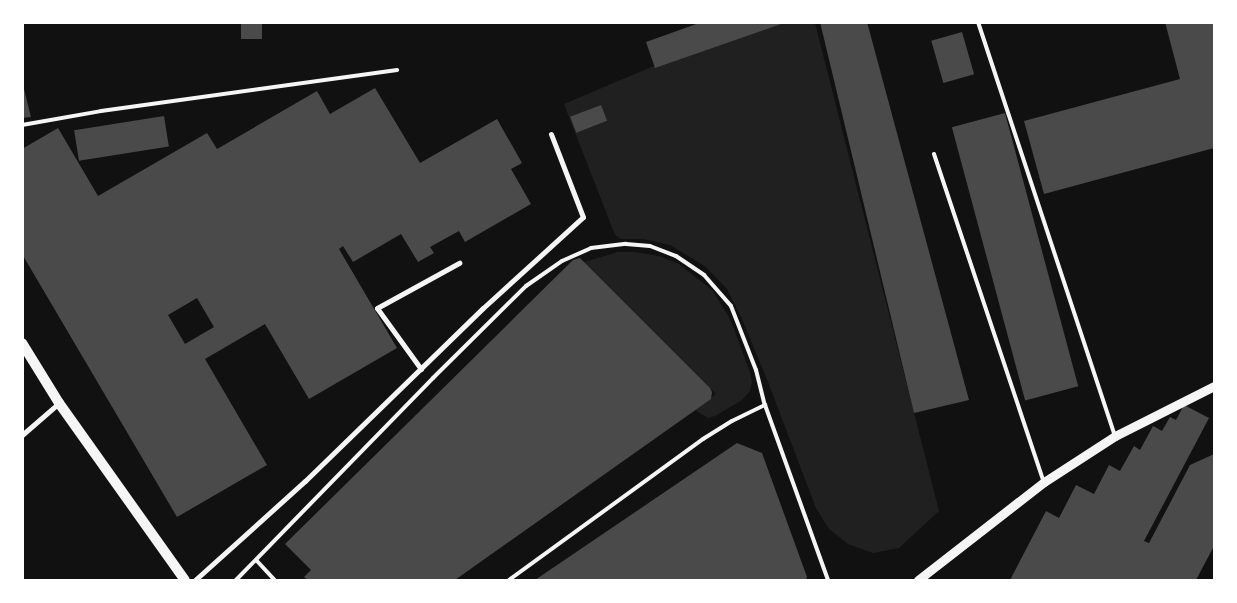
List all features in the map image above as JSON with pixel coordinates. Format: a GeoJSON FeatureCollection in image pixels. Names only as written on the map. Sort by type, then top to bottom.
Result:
{"type":"FeatureCollection","features":[{"type":"Feature","properties":{"kind":"main road"},"geometry":{"type":"LineString","coordinates":[[22,343],[59,403],[185,580]]}},
{"type":"Feature","properties":{"kind":"street"},"geometry":{"type":"LineString","coordinates":[[195,580],[305,481],[583,217],[551,134]]}},
{"type":"Feature","properties":{"kind":"street"},"geometry":{"type":"LineString","coordinates":[[421,369],[377,308],[459,263]]}},
{"type":"Feature","properties":{"kind":"street"},"geometry":{"type":"LineString","coordinates":[[918,580],[1044,482],[1115,436],[1214,386]]}},
{"type":"Feature","properties":{"kind":"street"},"geometry":{"type":"LineString","coordinates":[[22,435],[59,403]]}},
{"type":"Feature","properties":{"kind":"lane"},"geometry":{"type":"LineString","coordinates":[[978,22],[1115,436]]}},
{"type":"Feature","properties":{"kind":"lane"},"geometry":{"type":"LineString","coordinates":[[22,125],[101,111],[397,70]]}},
{"type":"Feature","properties":{"kind":"lane"},"geometry":{"type":"LineString","coordinates":[[934,154],[1044,482]]}},
{"type":"Feature","properties":{"kind":"lane"},"geometry":{"type":"LineString","coordinates":[[236,580],[257,561],[414,398],[526,286],[562,261],[591,248],[608,244],[650,246],[676,256],[704,275],[731,306],[756,370],[765,404],[828,580]]}},
{"type":"Feature","properties":{"kind":"lane"},"geometry":{"type":"LineString","coordinates":[[509,580],[703,440],[732,421],[765,404]]}},
{"type":"Feature","properties":{"kind":"lane"},"geometry":{"type":"LineString","coordinates":[[257,561],[275,580]]}},
{"type":"Feature","properties":{"kind":"shaded area"},"geometry":{"type":"Polygon","coordinates":[[[755,23],[815,23],[939,511],[899,548],[873,553],[848,544],[829,529],[816,508],[768,382],[742,319],[727,289],[706,267],[670,245],[644,239],[621,239],[615,235],[564,104],[755,23]]]}},
{"type":"Feature","properties":{"kind":"shaded area"},"geometry":{"type":"Polygon","coordinates":[[[618,252],[635,252],[659,256],[679,264],[713,291],[731,321],[750,372],[752,382],[750,391],[742,400],[715,416],[708,418],[695,410],[716,394],[584,262],[618,252]]]}},
{"type":"Feature","properties":{"kind":"building"},"geometry":{"type":"Polygon","coordinates":[[[241,22],[262,22],[262,39],[241,39],[241,22]]]}},
{"type":"Feature","properties":{"kind":"building"},"geometry":{"type":"Polygon","coordinates":[[[702,22],[784,23],[655,68],[646,42],[702,22]]]}},
{"type":"Feature","properties":{"kind":"building"},"geometry":{"type":"Polygon","coordinates":[[[820,22],[867,22],[969,400],[914,413],[820,22]]]}},
{"type":"Feature","properties":{"kind":"building"},"geometry":{"type":"Polygon","coordinates":[[[1165,22],[1214,22],[1214,148],[1044,194],[1024,121],[1180,79],[1165,22]]]}},
{"type":"Feature","properties":{"kind":"building"},"geometry":{"type":"Polygon","coordinates":[[[962,32],[974,74],[943,83],[931,41],[962,32]]]}},
{"type":"Feature","properties":{"kind":"building"},"geometry":{"type":"Polygon","coordinates":[[[22,81],[31,117],[22,118],[22,81]]]}},
{"type":"Feature","properties":{"kind":"building"},"geometry":{"type":"Polygon","coordinates":[[[375,88],[420,163],[497,119],[522,163],[511,169],[531,204],[465,242],[459,231],[430,247],[434,253],[418,262],[401,234],[353,262],[343,246],[339,249],[397,348],[309,399],[265,324],[205,359],[267,465],[177,517],[22,254],[22,149],[58,128],[98,196],[207,133],[217,149],[317,91],[330,114],[375,88]],[[197,298],[168,315],[185,344],[214,327],[197,298]]]}},
{"type":"Feature","properties":{"kind":"building"},"geometry":{"type":"Polygon","coordinates":[[[601,105],[607,121],[576,133],[570,117],[601,105]]]}},
{"type":"Feature","properties":{"kind":"building"},"geometry":{"type":"Polygon","coordinates":[[[1005,113],[1078,386],[1025,401],[952,127],[1005,113]]]}},
{"type":"Feature","properties":{"kind":"building"},"geometry":{"type":"Polygon","coordinates":[[[164,116],[169,147],[79,161],[74,130],[164,116]]]}},
{"type":"Feature","properties":{"kind":"building"},"geometry":{"type":"Polygon","coordinates":[[[580,258],[710,388],[712,392],[711,399],[455,580],[308,580],[304,577],[311,570],[285,544],[573,260],[580,258]]]}},
{"type":"Feature","properties":{"kind":"building"},"geometry":{"type":"Polygon","coordinates":[[[1184,405],[1209,418],[1144,541],[1149,543],[1190,465],[1214,454],[1214,546],[1196,580],[1010,580],[1046,511],[1059,518],[1076,485],[1094,494],[1109,465],[1120,471],[1134,446],[1140,450],[1153,426],[1162,431],[1170,417],[1176,420],[1184,405]]]}},
{"type":"Feature","properties":{"kind":"building"},"geometry":{"type":"Polygon","coordinates":[[[737,443],[762,453],[807,577],[806,580],[535,580],[737,443]]]}}]}
